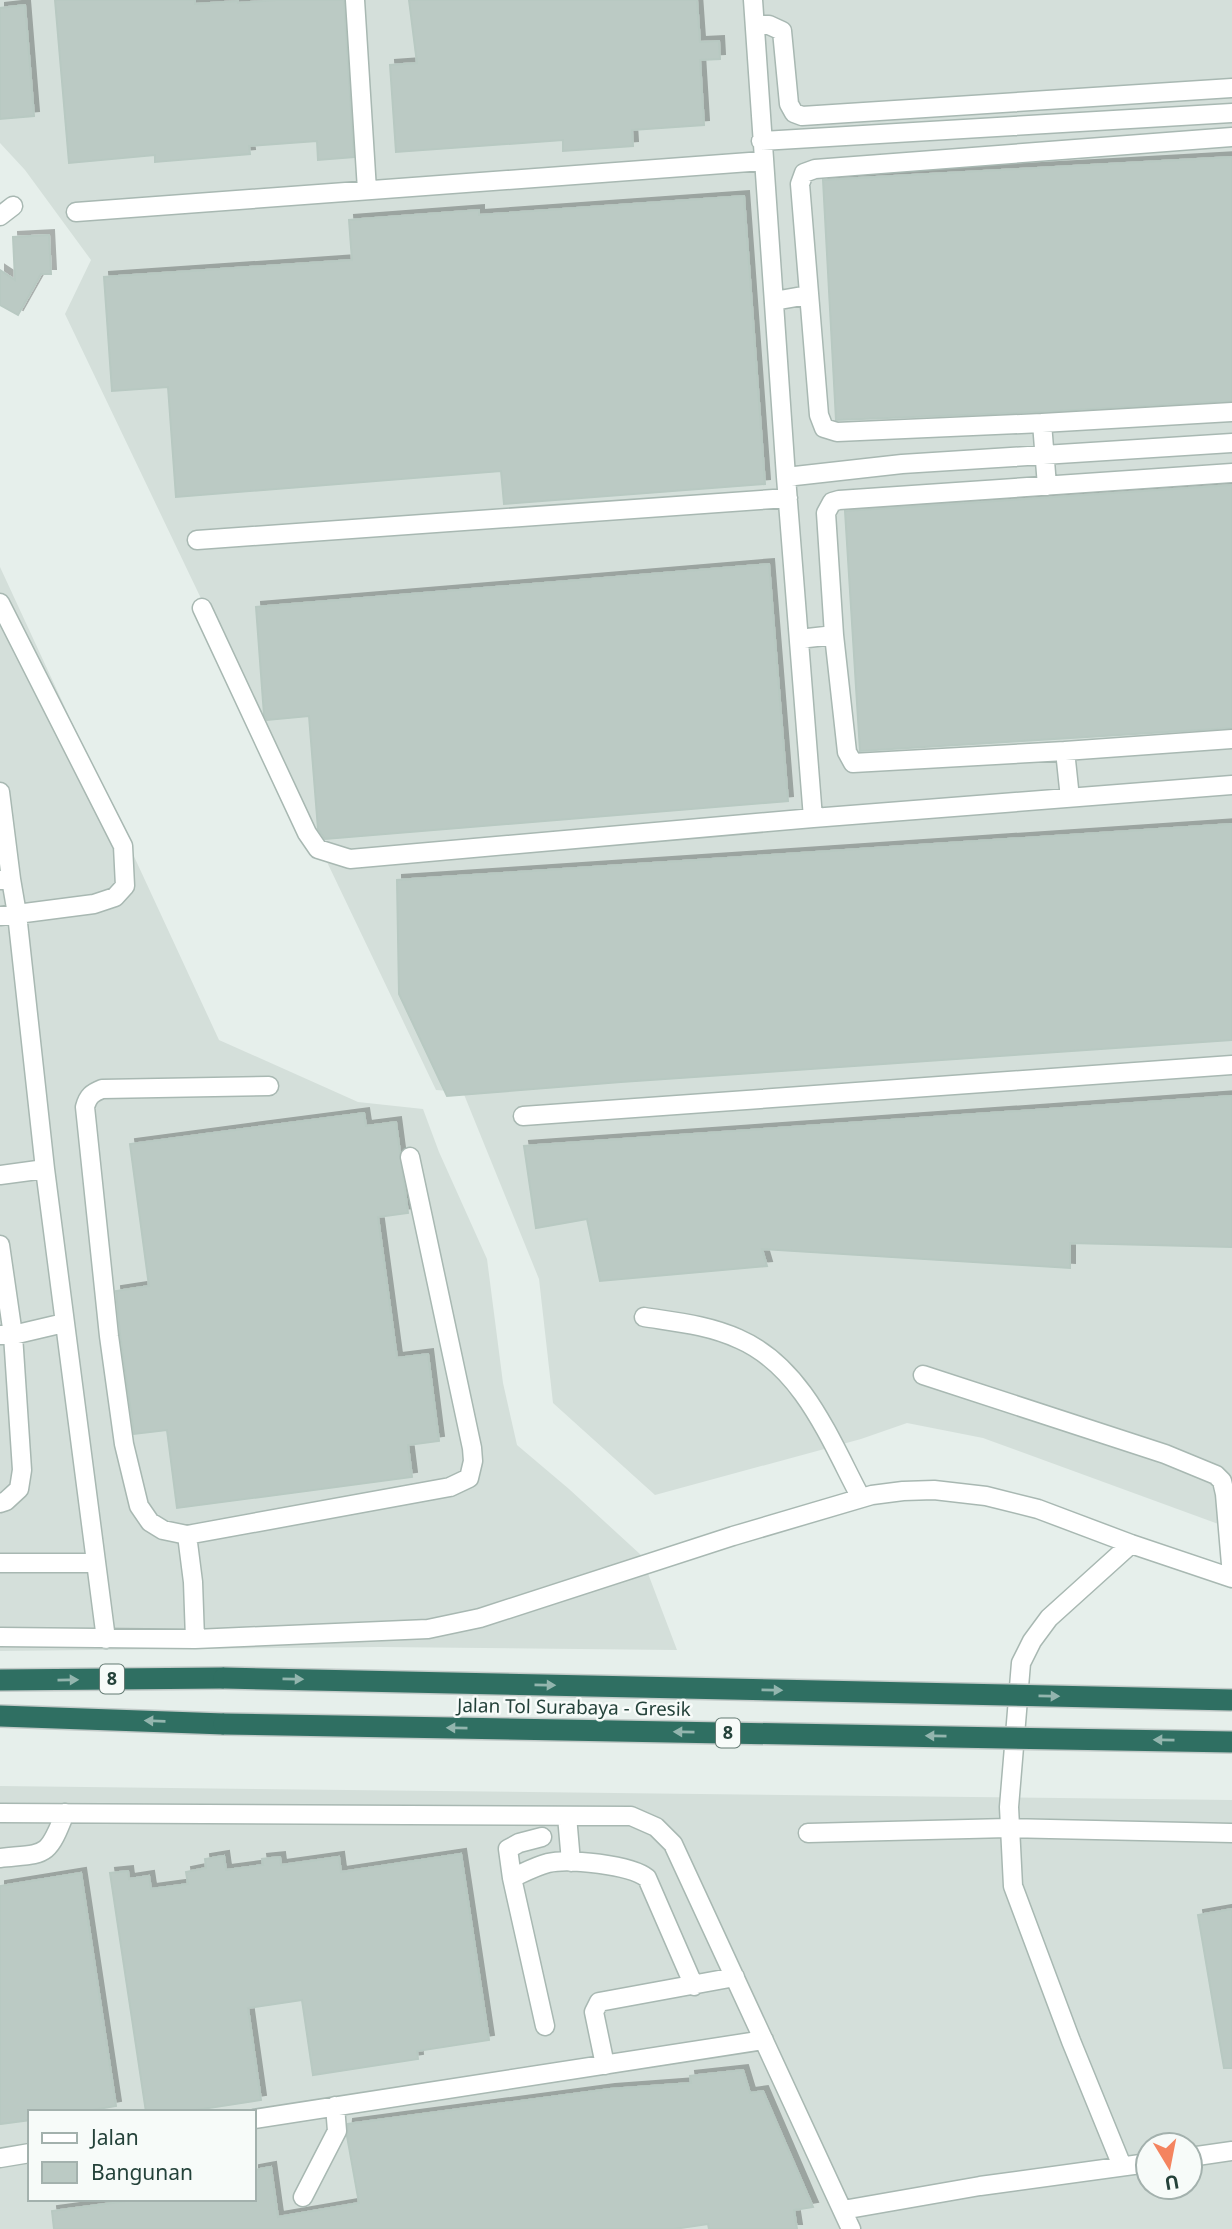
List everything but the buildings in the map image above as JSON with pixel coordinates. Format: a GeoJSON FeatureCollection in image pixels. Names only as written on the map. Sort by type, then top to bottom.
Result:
{"type":"FeatureCollection","features":[{"type":"Feature","properties":{"kind":"highway","name":"Jalan Tol Surabaya - Gresik"},"geometry":{"type":"LineString","coordinates":[[0,1680],[225,1678],[1232,1700]]}},
{"type":"Feature","properties":{"kind":"highway","name":"Jalan Tol Surabaya - Gresik"},"geometry":{"type":"LineString","coordinates":[[0,1716],[224,1724],[1232,1742]]}},
{"type":"Feature","properties":{"kind":"street"},"geometry":{"type":"LineString","coordinates":[[355,0],[367,190]]}},
{"type":"Feature","properties":{"kind":"street"},"geometry":{"type":"LineString","coordinates":[[753,0],[761,141],[813,818]]}},
{"type":"Feature","properties":{"kind":"street"},"geometry":{"type":"LineString","coordinates":[[755,25],[769,25],[782,31],[789,104],[798,115],[1232,88]]}},
{"type":"Feature","properties":{"kind":"street"},"geometry":{"type":"LineString","coordinates":[[1010,102],[1013,153]]}},
{"type":"Feature","properties":{"kind":"street"},"geometry":{"type":"LineString","coordinates":[[761,141],[1232,113]]}},
{"type":"Feature","properties":{"kind":"street"},"geometry":{"type":"LineString","coordinates":[[1232,137],[808,170],[801,177],[800,184],[819,415],[824,428],[837,432],[1232,412]]}},
{"type":"Feature","properties":{"kind":"street"},"geometry":{"type":"LineString","coordinates":[[76,212],[763,161]]}},
{"type":"Feature","properties":{"kind":"street"},"geometry":{"type":"LineString","coordinates":[[774,301],[808,295]]}},
{"type":"Feature","properties":{"kind":"street"},"geometry":{"type":"LineString","coordinates":[[1042,423],[1047,486]]}},
{"type":"Feature","properties":{"kind":"street"},"geometry":{"type":"LineString","coordinates":[[786,477],[902,464],[1232,443]]}},
{"type":"Feature","properties":{"kind":"street"},"geometry":{"type":"LineString","coordinates":[[1232,473],[832,502],[826,513],[834,635],[847,752],[853,763],[1232,739]]}},
{"type":"Feature","properties":{"kind":"street"},"geometry":{"type":"LineString","coordinates":[[197,540],[788,498]]}},
{"type":"Feature","properties":{"kind":"street"},"geometry":{"type":"LineString","coordinates":[[0,603],[123,846],[125,869],[125,886],[115,897],[94,904],[8,915]]}},
{"type":"Feature","properties":{"kind":"street"},"geometry":{"type":"LineString","coordinates":[[202,608],[307,833],[318,849],[349,859],[813,818],[1232,785]]}},
{"type":"Feature","properties":{"kind":"street"},"geometry":{"type":"LineString","coordinates":[[799,639],[834,635]]}},
{"type":"Feature","properties":{"kind":"street"},"geometry":{"type":"LineString","coordinates":[[1065,751],[1070,798]]}},
{"type":"Feature","properties":{"kind":"street"},"geometry":{"type":"LineString","coordinates":[[0,792],[8,915],[45,1169],[106,1639]]}},
{"type":"Feature","properties":{"kind":"street"},"geometry":{"type":"LineString","coordinates":[[523,1116],[1232,1065]]}},
{"type":"Feature","properties":{"kind":"street"},"geometry":{"type":"LineString","coordinates":[[269,1086],[102,1089],[87,1098],[85,1107],[109,1336],[124,1444],[139,1506],[150,1522],[163,1530],[187,1535],[450,1487],[469,1478],[473,1461],[472,1448],[410,1157]]}},
{"type":"Feature","properties":{"kind":"street"},"geometry":{"type":"LineString","coordinates":[[0,1175],[45,1169]]}},
{"type":"Feature","properties":{"kind":"street"},"geometry":{"type":"LineString","coordinates":[[0,1245],[22,1470],[19,1489],[0,1503]]}},
{"type":"Feature","properties":{"kind":"street"},"geometry":{"type":"LineString","coordinates":[[644,1317],[701,1326],[740,1339],[767,1355],[801,1390],[814,1409],[860,1499]]}},
{"type":"Feature","properties":{"kind":"street"},"geometry":{"type":"LineString","coordinates":[[7,1335],[64,1323]]}},
{"type":"Feature","properties":{"kind":"street"},"geometry":{"type":"LineString","coordinates":[[0,1637],[195,1639],[428,1629],[480,1618],[733,1536],[860,1499],[903,1491],[934,1490],[986,1496],[1038,1509],[1131,1544],[1232,1577],[1225,1494],[1222,1481],[1216,1475],[1165,1454],[923,1375]]}},
{"type":"Feature","properties":{"kind":"street"},"geometry":{"type":"LineString","coordinates":[[187,1535],[193,1582],[195,1639]]}},
{"type":"Feature","properties":{"kind":"street"},"geometry":{"type":"LineString","coordinates":[[1122,2166],[1071,2041],[1013,1886],[1008,1828],[1021,1663],[1032,1641],[1049,1618],[1131,1544]]}},
{"type":"Feature","properties":{"kind":"street"},"geometry":{"type":"LineString","coordinates":[[0,1563],[96,1563]]}},
{"type":"Feature","properties":{"kind":"street"},"geometry":{"type":"LineString","coordinates":[[0,1813],[631,1816],[656,1827],[673,1844],[851,2229]]}},
{"type":"Feature","properties":{"kind":"street"},"geometry":{"type":"LineString","coordinates":[[0,1858],[40,1854],[48,1849],[65,1813]]}},
{"type":"Feature","properties":{"kind":"street"},"geometry":{"type":"LineString","coordinates":[[567,1816],[571,1862]]}},
{"type":"Feature","properties":{"kind":"street"},"geometry":{"type":"LineString","coordinates":[[539,1817],[548,1863]]}},
{"type":"Feature","properties":{"kind":"street"},"geometry":{"type":"LineString","coordinates":[[808,1833],[1008,1828],[1232,1833]]}},
{"type":"Feature","properties":{"kind":"street"},"geometry":{"type":"LineString","coordinates":[[542,1837],[508,1849],[545,2026]]}},
{"type":"Feature","properties":{"kind":"street"},"geometry":{"type":"LineString","coordinates":[[512,1878],[548,1863],[571,1862],[630,1869],[647,1878],[694,1986]]}},
{"type":"Feature","properties":{"kind":"street"},"geometry":{"type":"LineString","coordinates":[[606,2065],[594,2012],[599,2002],[735,1977]]}},
{"type":"Feature","properties":{"kind":"street"},"geometry":{"type":"LineString","coordinates":[[256,2119],[765,2040]]}},
{"type":"Feature","properties":{"kind":"street"},"geometry":{"type":"LineString","coordinates":[[303,2196],[337,2131],[335,2106]]}},
{"type":"Feature","properties":{"kind":"street"},"geometry":{"type":"LineString","coordinates":[[1204,2155],[1232,2151]]}},
{"type":"Feature","properties":{"kind":"street"},"geometry":{"type":"LineString","coordinates":[[0,2158],[28,2154]]}},
{"type":"Feature","properties":{"kind":"street"},"geometry":{"type":"LineString","coordinates":[[843,2210],[980,2186],[1134,2165]]}},
{"type":"Feature","properties":{"kind":"shaded area"},"geometry":{"type":"Polygon","coordinates":[[[0,0],[1232,0],[1232,1529],[983,1438],[907,1423],[861,1439],[655,1495],[553,1403],[539,1279],[463,1092],[436,1090],[65,314],[91,260],[25,170],[0,143],[0,0]]]}},
{"type":"Feature","properties":{"kind":"shaded area"},"geometry":{"type":"Polygon","coordinates":[[[0,567],[219,1040],[358,1102],[423,1109],[439,1152],[487,1259],[503,1383],[517,1445],[641,1555],[677,1650],[380,1647],[0,1651],[0,567]]]}},
{"type":"Feature","properties":{"kind":"shaded area"},"geometry":{"type":"Polygon","coordinates":[[[0,1786],[1232,1800],[1232,2229],[0,2229],[0,1786]]]}}]}
